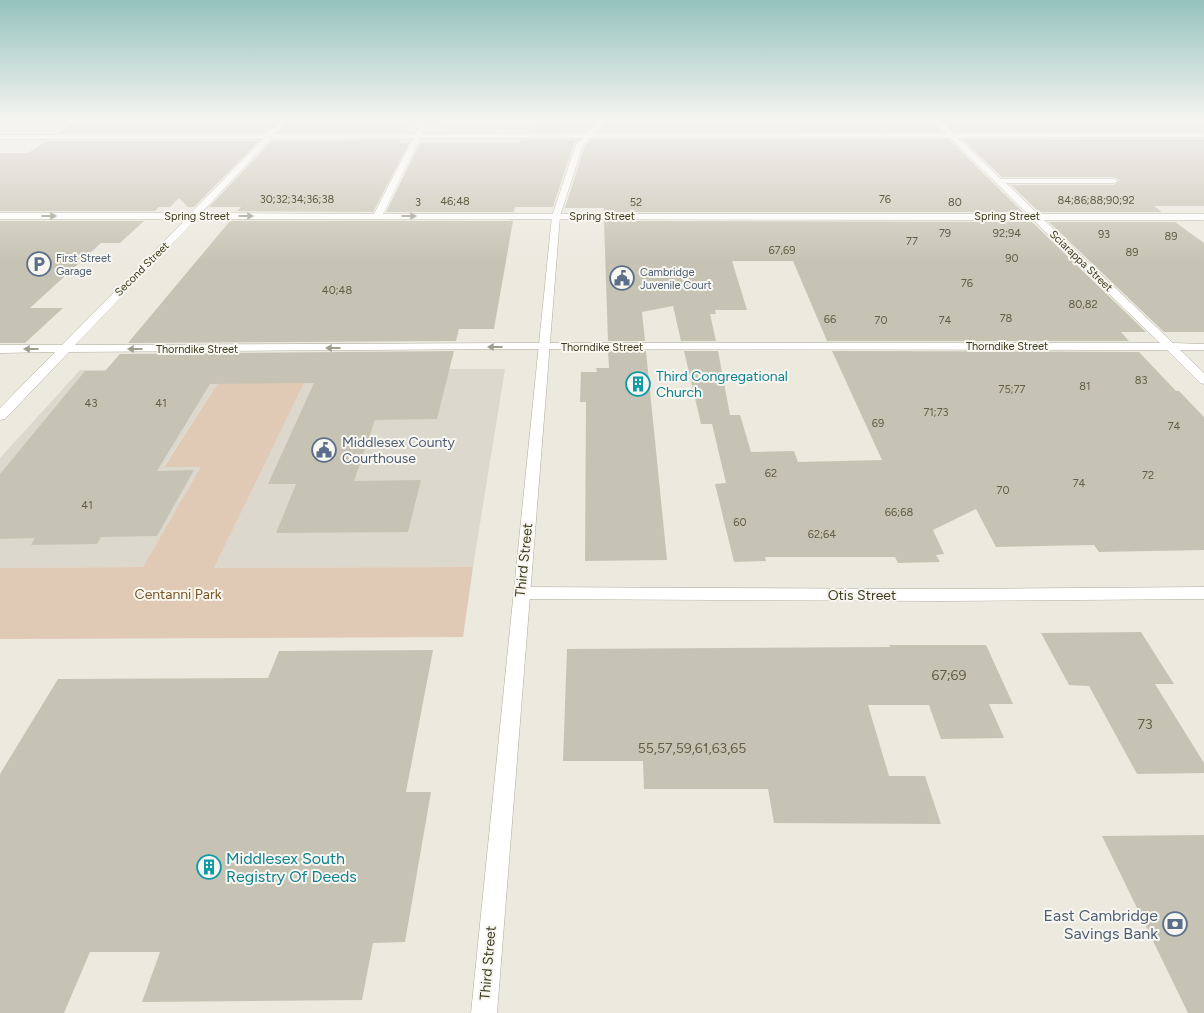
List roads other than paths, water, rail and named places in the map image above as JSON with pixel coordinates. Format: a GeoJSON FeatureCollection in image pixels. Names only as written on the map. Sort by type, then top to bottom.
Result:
{"type":"FeatureCollection","features":[{"type":"Feature","properties":{"kind":"street","name":"Second Street"},"geometry":{"type":"LineString","coordinates":[[0,416],[239,168]]}},
{"type":"Feature","properties":{"kind":"street"},"geometry":{"type":"LineString","coordinates":[[377,216],[401,168]]}},
{"type":"Feature","properties":{"kind":"street","name":"Third Street"},"geometry":{"type":"LineString","coordinates":[[484,1013],[556,216],[572,168]]}},
{"type":"Feature","properties":{"kind":"street","name":"Sciarappa Street"},"geometry":{"type":"LineString","coordinates":[[987,168],[1204,380]]}},
{"type":"Feature","properties":{"kind":"street"},"geometry":{"type":"LineString","coordinates":[[1000,181],[1114,181]]}},
{"type":"Feature","properties":{"kind":"street","name":"Spring Street"},"geometry":{"type":"LineString","coordinates":[[0,216],[1204,217]]}},
{"type":"Feature","properties":{"kind":"street","name":"Thorndike Street"},"geometry":{"type":"LineString","coordinates":[[0,349],[1204,346]]}},
{"type":"Feature","properties":{"kind":"street","name":"Otis Street"},"geometry":{"type":"LineString","coordinates":[[521,593],[943,595],[1204,593]]}},
{"type":"Feature","properties":{"kind":"place","name":"First Street Garage"},"geometry":{"type":"Point","coordinates":[39,264]}},
{"type":"Feature","properties":{"kind":"place","name":"Cambridge Juvenile Court"},"geometry":{"type":"Point","coordinates":[622,278]}},
{"type":"Feature","properties":{"kind":"place","name":"Third Congregational Church"},"geometry":{"type":"Point","coordinates":[638,384]}},
{"type":"Feature","properties":{"kind":"place","name":"Middlesex County Courthouse"},"geometry":{"type":"Point","coordinates":[324,450]}},
{"type":"Feature","properties":{"kind":"place","name":"Middlesex South Registry Of Deeds"},"geometry":{"type":"Point","coordinates":[209,867]}},
{"type":"Feature","properties":{"kind":"place","name":"East Cambridge Savings Bank"},"geometry":{"type":"Point","coordinates":[1175,924]}},
{"type":"Feature","properties":{"kind":"park label","name":"Centanni Park"},"geometry":{"type":"Point","coordinates":[178,594]}}]}
